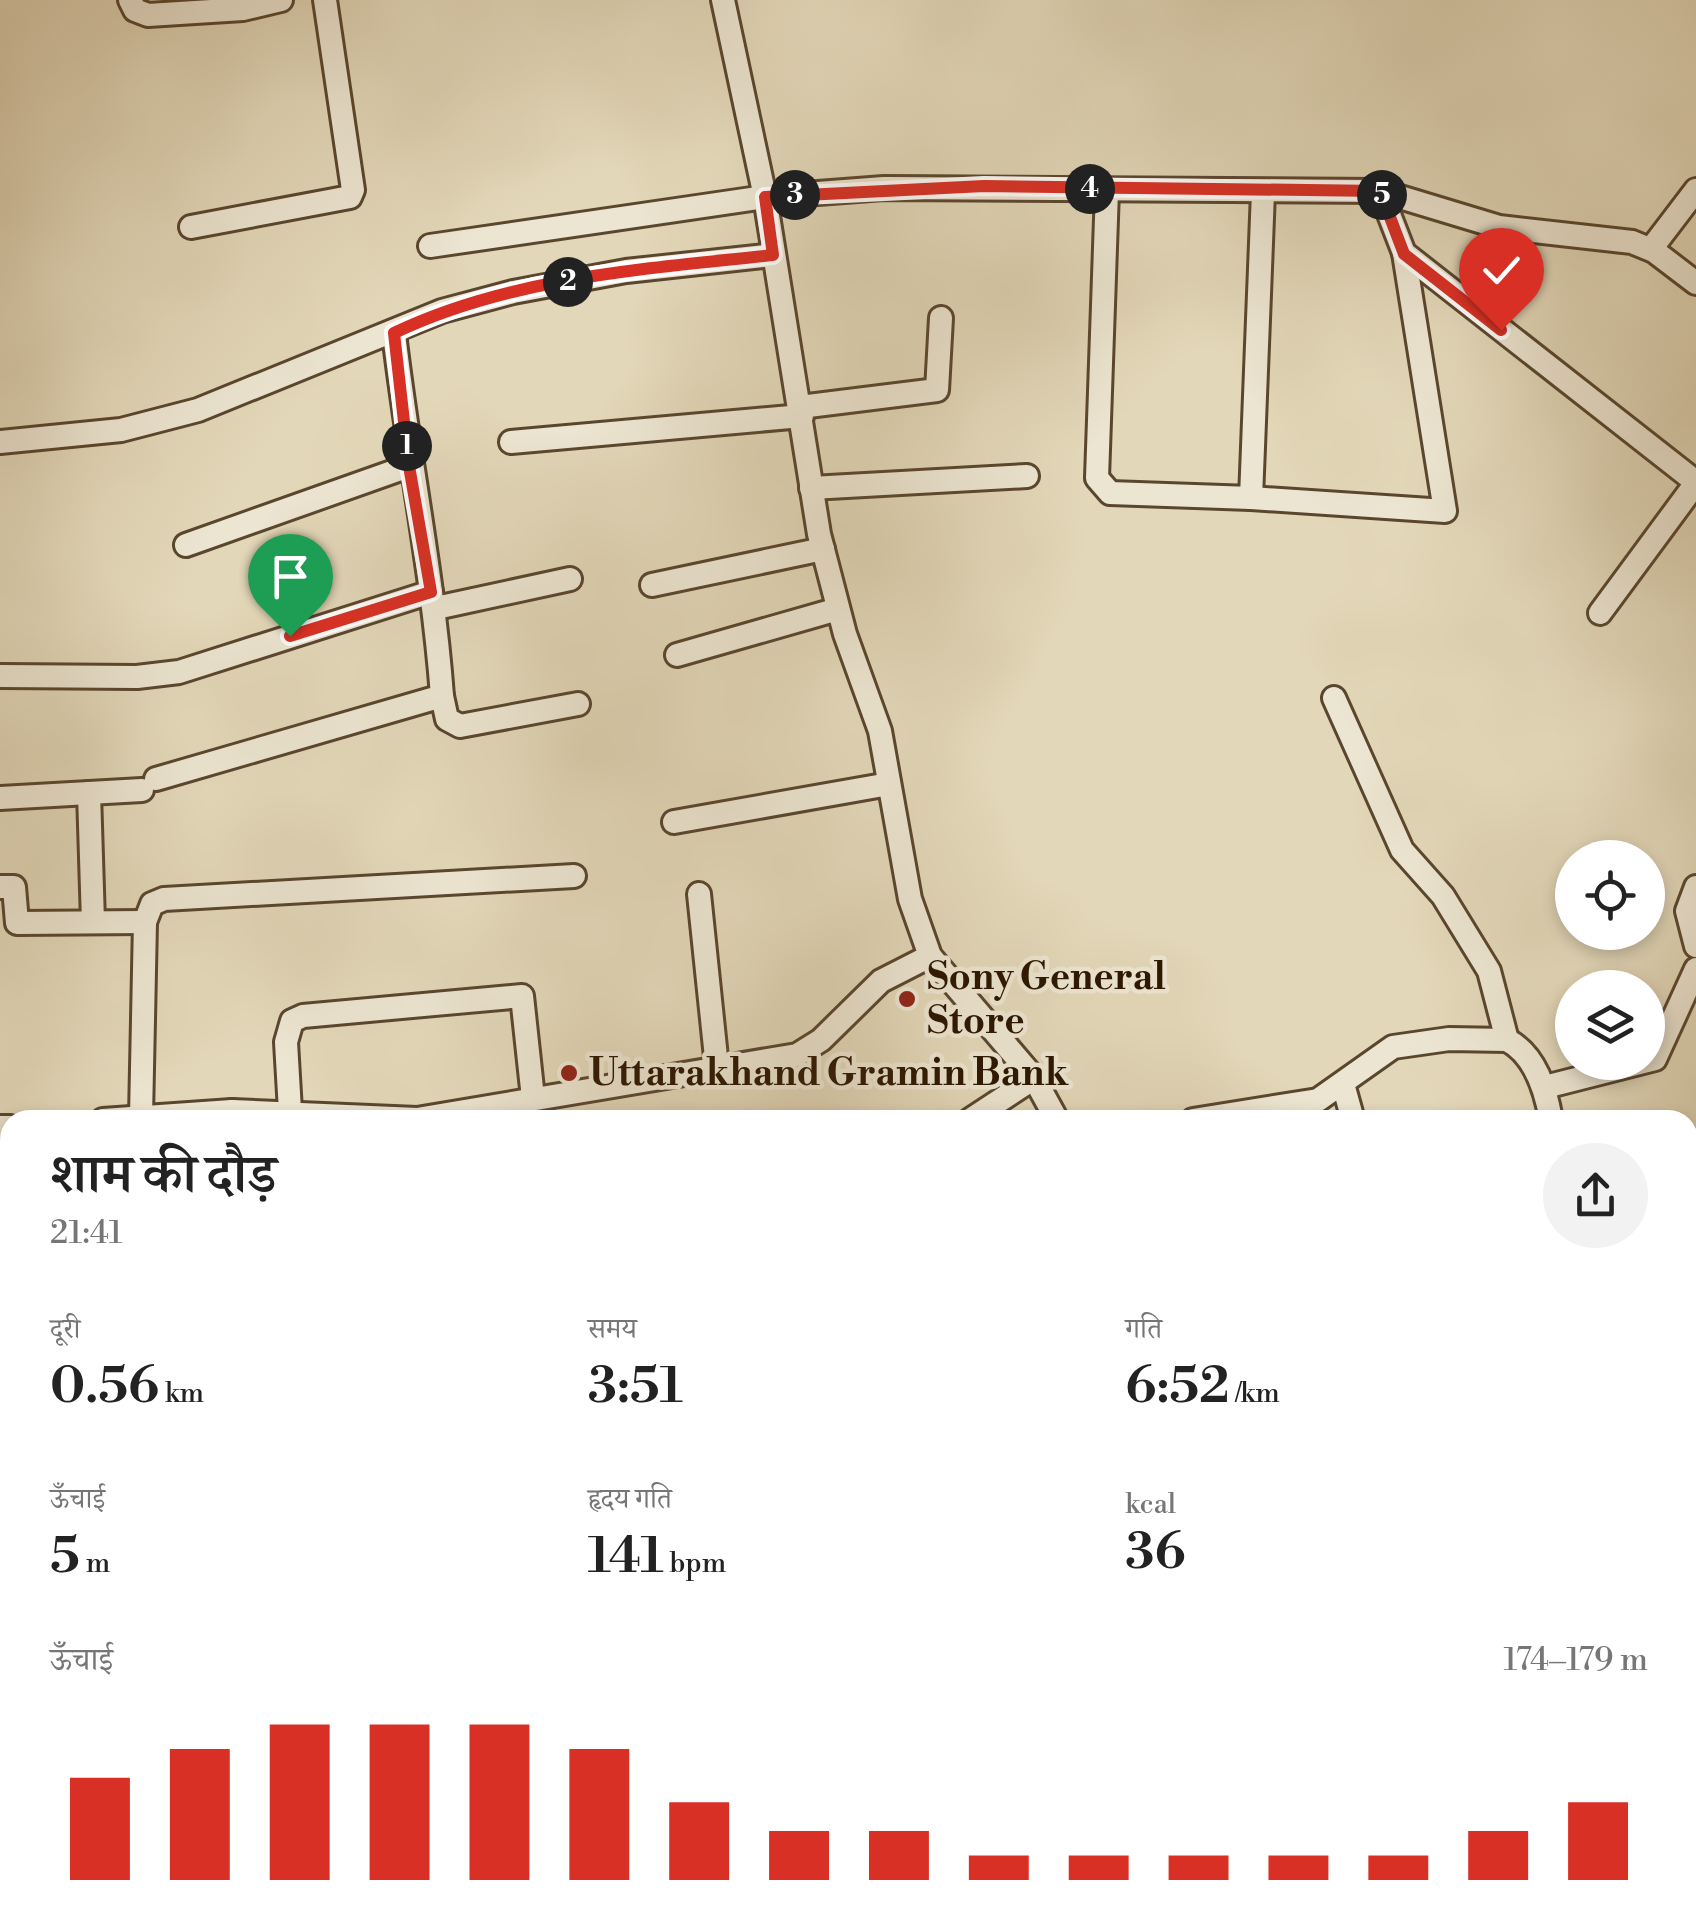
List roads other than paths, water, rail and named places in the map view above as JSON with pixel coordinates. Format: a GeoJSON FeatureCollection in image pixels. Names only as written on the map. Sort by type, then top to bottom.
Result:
{"type":"FeatureCollection","features":[{"type":"Feature","properties":{"kind":"street"},"geometry":{"type":"LineString","coordinates":[[130,0],[135,10],[148,14],[281,0]]}},
{"type":"Feature","properties":{"kind":"street"},"geometry":{"type":"LineString","coordinates":[[191,226],[350,197],[353,190],[324,0]]}},
{"type":"Feature","properties":{"kind":"street"},"geometry":{"type":"LineString","coordinates":[[723,0],[765,197],[823,548],[838,608],[880,731],[910,898],[930,956],[1034,1078],[1052,1110]]}},
{"type":"Feature","properties":{"kind":"street"},"geometry":{"type":"LineString","coordinates":[[430,246],[765,197],[984,186],[1380,191],[1499,227],[1632,242],[1651,249],[1696,283]]}},
{"type":"Feature","properties":{"kind":"street"},"geometry":{"type":"LineString","coordinates":[[1107,190],[1097,478],[1110,493],[1445,512],[1404,254],[1380,191]]}},
{"type":"Feature","properties":{"kind":"street"},"geometry":{"type":"LineString","coordinates":[[1651,249],[1696,190]]}},
{"type":"Feature","properties":{"kind":"street"},"geometry":{"type":"LineString","coordinates":[[1251,498],[1264,192]]}},
{"type":"Feature","properties":{"kind":"street"},"geometry":{"type":"LineString","coordinates":[[1404,254],[1696,482],[1600,613]]}},
{"type":"Feature","properties":{"kind":"street"},"geometry":{"type":"LineString","coordinates":[[0,442],[121,430],[198,410],[394,333],[442,310],[513,292],[626,272],[773,255]]}},
{"type":"Feature","properties":{"kind":"street"},"geometry":{"type":"LineString","coordinates":[[510,442],[801,412],[937,390],[941,318]]}},
{"type":"Feature","properties":{"kind":"street"},"geometry":{"type":"LineString","coordinates":[[394,333],[409,466],[433,600],[447,719],[460,726],[578,704]]}},
{"type":"Feature","properties":{"kind":"street"},"geometry":{"type":"LineString","coordinates":[[186,545],[409,466]]}},
{"type":"Feature","properties":{"kind":"street"},"geometry":{"type":"LineString","coordinates":[[811,488],[1027,476]]}},
{"type":"Feature","properties":{"kind":"street"},"geometry":{"type":"LineString","coordinates":[[652,585],[823,548]]}},
{"type":"Feature","properties":{"kind":"street"},"geometry":{"type":"LineString","coordinates":[[0,676],[137,677],[179,672],[433,600],[570,580]]}},
{"type":"Feature","properties":{"kind":"street"},"geometry":{"type":"LineString","coordinates":[[677,656],[838,608]]}},
{"type":"Feature","properties":{"kind":"street"},"geometry":{"type":"LineString","coordinates":[[0,798],[149,785],[442,696]]}},
{"type":"Feature","properties":{"kind":"street"},"geometry":{"type":"LineString","coordinates":[[1334,698],[1402,850],[1443,896],[1489,971],[1507,1040]]}},
{"type":"Feature","properties":{"kind":"street"},"geometry":{"type":"LineString","coordinates":[[674,822],[889,784]]}},
{"type":"Feature","properties":{"kind":"street"},"geometry":{"type":"LineString","coordinates":[[89,793],[93,922]]}},
{"type":"Feature","properties":{"kind":"street"},"geometry":{"type":"LineString","coordinates":[[142,1110],[145,922],[152,904],[164,899],[574,876]]}},
{"type":"Feature","properties":{"kind":"street"},"geometry":{"type":"LineString","coordinates":[[0,887],[14,887],[17,923],[145,922]]}},
{"type":"Feature","properties":{"kind":"street"},"geometry":{"type":"LineString","coordinates":[[1696,888],[1687,912],[1696,946]]}},
{"type":"Feature","properties":{"kind":"street"},"geometry":{"type":"LineString","coordinates":[[698,894],[717,1067]]}},
{"type":"Feature","properties":{"kind":"street"},"geometry":{"type":"LineString","coordinates":[[470,1110],[808,1050],[881,981],[930,956]]}},
{"type":"Feature","properties":{"kind":"street"},"geometry":{"type":"LineString","coordinates":[[1545,1087],[1656,1059],[1696,970]]}},
{"type":"Feature","properties":{"kind":"street"},"geometry":{"type":"LineString","coordinates":[[290,1110],[286,1042],[292,1021],[304,1016],[522,996],[533,1098]]}},
{"type":"Feature","properties":{"kind":"street"},"geometry":{"type":"LineString","coordinates":[[1255,1110],[1318,1100],[1393,1047],[1448,1040],[1507,1040],[1521,1049],[1545,1087],[1550,1110]]}},
{"type":"Feature","properties":{"kind":"street"},"geometry":{"type":"LineString","coordinates":[[985,1110],[1034,1078]]}},
{"type":"Feature","properties":{"kind":"street"},"geometry":{"type":"LineString","coordinates":[[1343,1084],[1350,1110]]}},
{"type":"Feature","properties":{"kind":"place","name":"Sony General Store"},"geometry":{"type":"Point","coordinates":[907,999]}},
{"type":"Feature","properties":{"kind":"place","name":"Uttarakhand Gramin Bank"},"geometry":{"type":"Point","coordinates":[569,1073]}}]}
